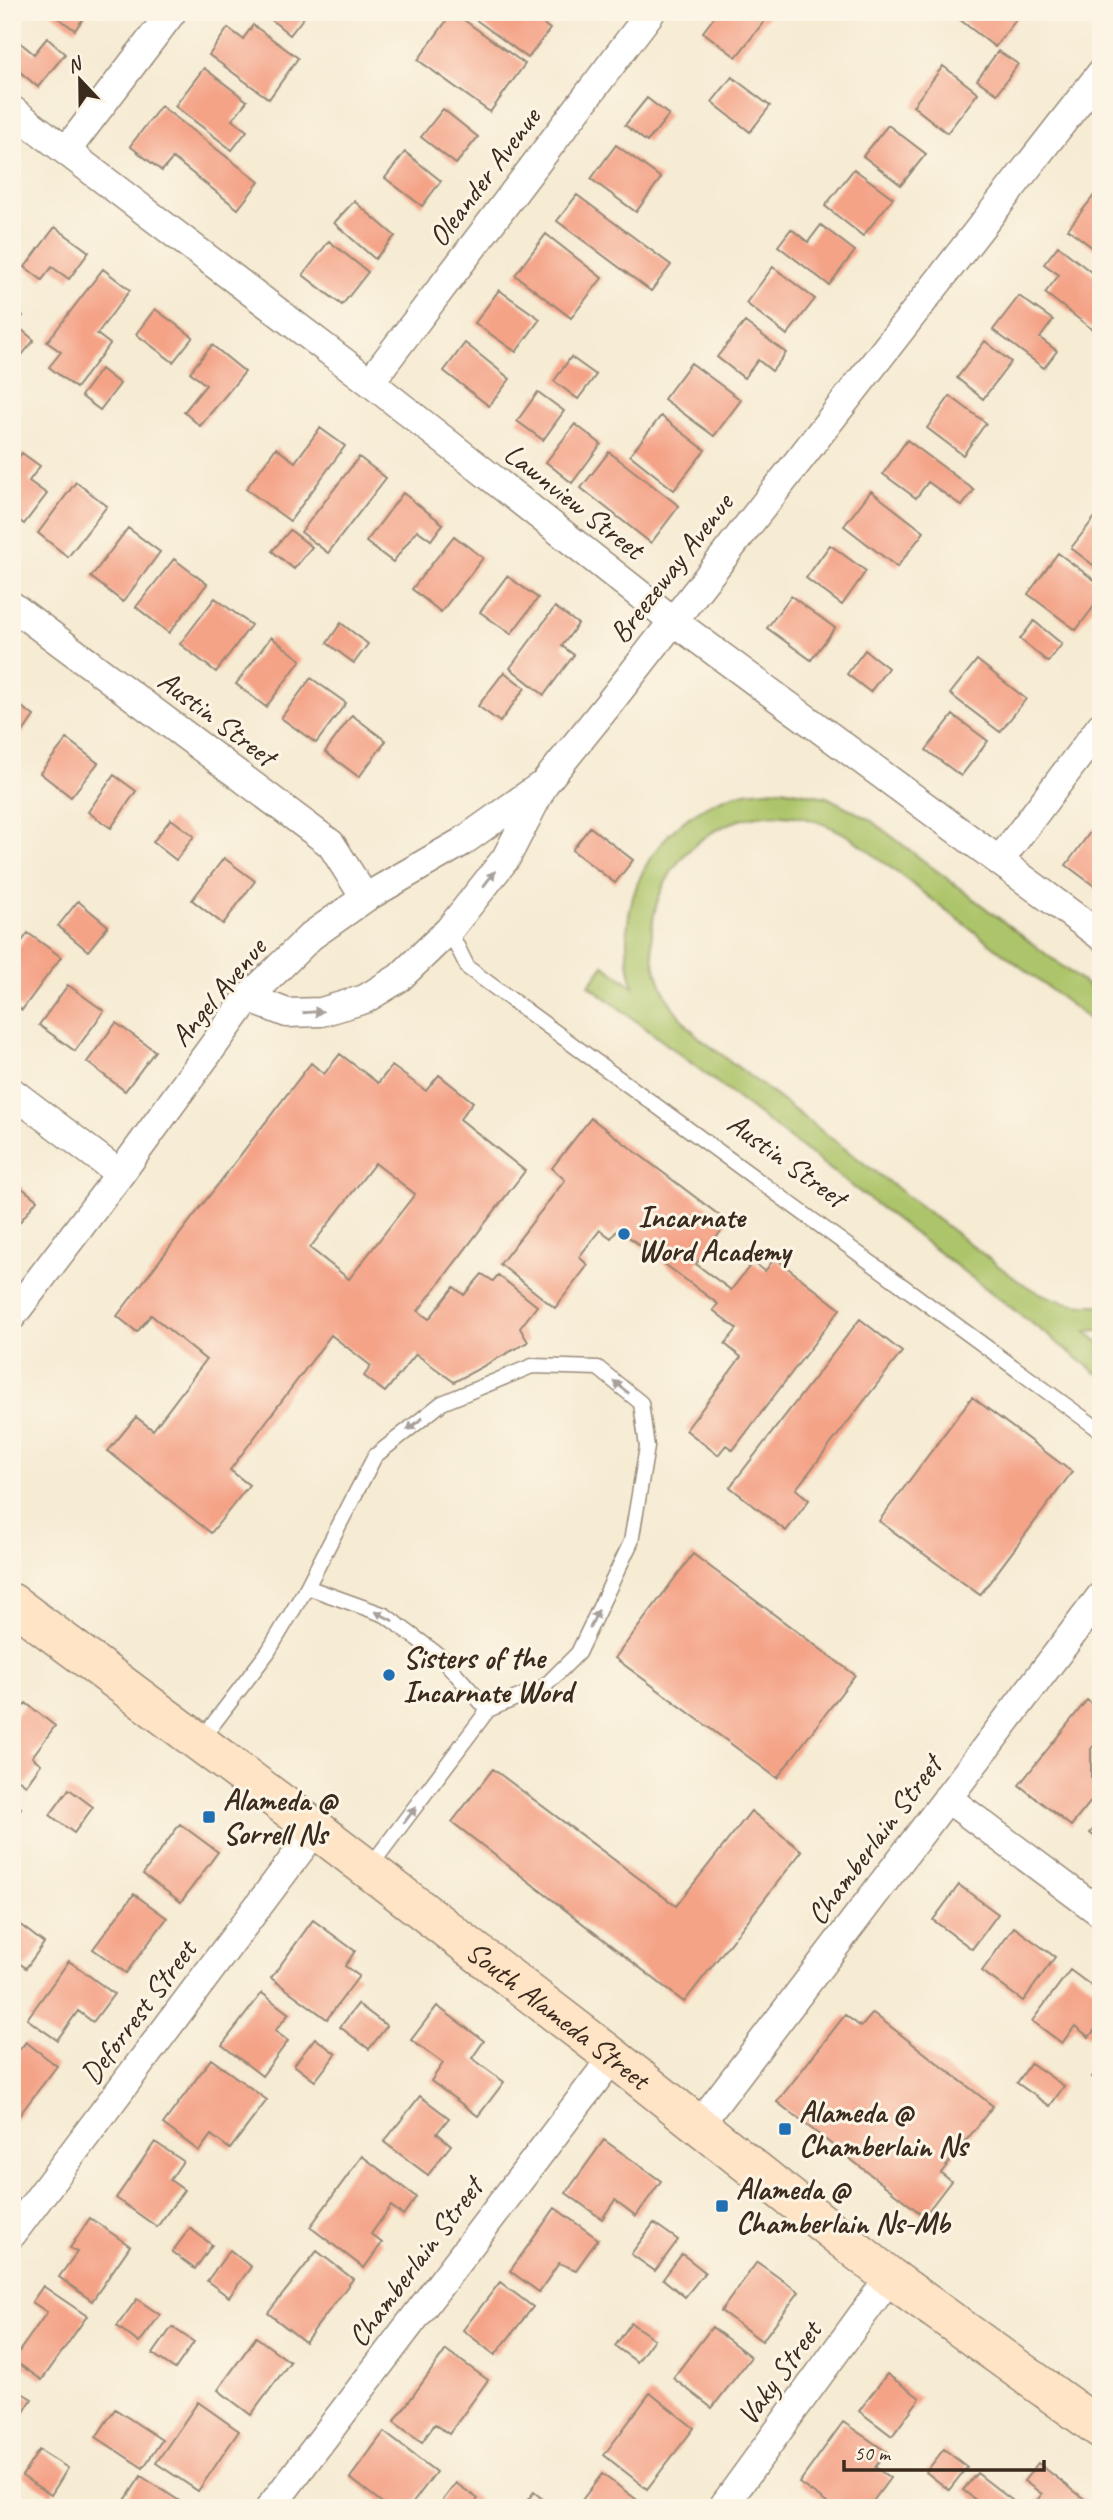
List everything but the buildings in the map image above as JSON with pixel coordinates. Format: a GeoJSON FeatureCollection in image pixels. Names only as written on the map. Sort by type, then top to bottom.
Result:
{"type":"FeatureCollection","features":[{"type":"Feature","properties":{"kind":"main road","name":"South Alameda Street"},"geometry":{"type":"LineString","coordinates":[[16,1613],[199,1742],[316,1829],[613,2057],[890,2277],[1101,2429]]}},
{"type":"Feature","properties":{"kind":"street"},"geometry":{"type":"LineString","coordinates":[[66,151],[172,12]]}},
{"type":"Feature","properties":{"kind":"street","name":"Oleander Avenue"},"geometry":{"type":"LineString","coordinates":[[370,382],[651,12]]}},
{"type":"Feature","properties":{"kind":"street","name":"Breezeway Avenue"},"geometry":{"type":"LineString","coordinates":[[248,998],[286,1013],[321,1012],[365,999],[400,978],[449,930],[506,858],[544,784],[1101,73]]}},
{"type":"Feature","properties":{"kind":"street","name":"Lawnview Street"},"geometry":{"type":"LineString","coordinates":[[12,110],[370,382],[672,620],[1101,936]]}},
{"type":"Feature","properties":{"kind":"street","name":"Austin Street"},"geometry":{"type":"LineString","coordinates":[[12,606],[331,845],[365,898]]}},
{"type":"Feature","properties":{"kind":"street"},"geometry":{"type":"LineString","coordinates":[[1000,860],[1101,726]]}},
{"type":"Feature","properties":{"kind":"street","name":"Angel Avenue"},"geometry":{"type":"LineString","coordinates":[[12,1316],[120,1174],[248,998],[311,936],[365,898],[462,842],[544,784]]}},
{"type":"Feature","properties":{"kind":"street"},"geometry":{"type":"LineString","coordinates":[[12,1092],[120,1174]]}},
{"type":"Feature","properties":{"kind":"street","name":"Chamberlain Street"},"geometry":{"type":"LineString","coordinates":[[699,2125],[1101,1596]]}},
{"type":"Feature","properties":{"kind":"street"},"geometry":{"type":"LineString","coordinates":[[947,1798],[1101,1913]]}},
{"type":"Feature","properties":{"kind":"street","name":"Deforrest Street"},"geometry":{"type":"LineString","coordinates":[[12,2234],[316,1829]]}},
{"type":"Feature","properties":{"kind":"street","name":"Chamberlain Street"},"geometry":{"type":"LineString","coordinates":[[270,2508],[613,2057]]}},
{"type":"Feature","properties":{"kind":"street","name":"Vaky Street"},"geometry":{"type":"LineString","coordinates":[[722,2508],[890,2277]]}},
{"type":"Feature","properties":{"kind":"lane","name":"Austin Street"},"geometry":{"type":"LineString","coordinates":[[449,930],[468,968],[1101,1431]]}},
{"type":"Feature","properties":{"kind":"lane"},"geometry":{"type":"LineString","coordinates":[[199,1742],[268,1651],[307,1587],[375,1455],[442,1403],[532,1366],[598,1368],[641,1403],[647,1447],[631,1542],[578,1653],[545,1686],[488,1710],[369,1869]]}},
{"type":"Feature","properties":{"kind":"lane"},"geometry":{"type":"LineString","coordinates":[[307,1587],[385,1615],[440,1657],[488,1710]]}},
{"type":"Feature","properties":{"kind":"green space"},"geometry":{"type":"Polygon","coordinates":[[[781,789],[827,797],[869,819],[1101,996],[1101,1028],[853,839],[801,817],[752,817],[710,834],[677,864],[657,903],[652,948],[666,995],[701,1039],[1017,1280],[1057,1300],[1101,1305],[1101,1330],[1085,1331],[1101,1344],[1101,1370],[1098,1374],[589,985],[604,965],[633,986],[628,955],[628,925],[633,897],[644,870],[659,846],[679,825],[704,808],[733,795],[781,789]]]}},
{"type":"Feature","properties":{"kind":"place","name":"Incarnate Word Academy"},"geometry":{"type":"Point","coordinates":[624,1234]}},
{"type":"Feature","properties":{"kind":"place","name":"Sisters of the Incarnate Word"},"geometry":{"type":"Point","coordinates":[389,1675]}},
{"type":"Feature","properties":{"kind":"place","name":"Alameda @ Sorrell Ns"},"geometry":{"type":"Point","coordinates":[209,1817]}},
{"type":"Feature","properties":{"kind":"place","name":"Alameda @ Chamberlain Ns"},"geometry":{"type":"Point","coordinates":[785,2129]}},
{"type":"Feature","properties":{"kind":"place","name":"Alameda @ Chamberlain Ns-Mb"},"geometry":{"type":"Point","coordinates":[722,2206]}}]}
